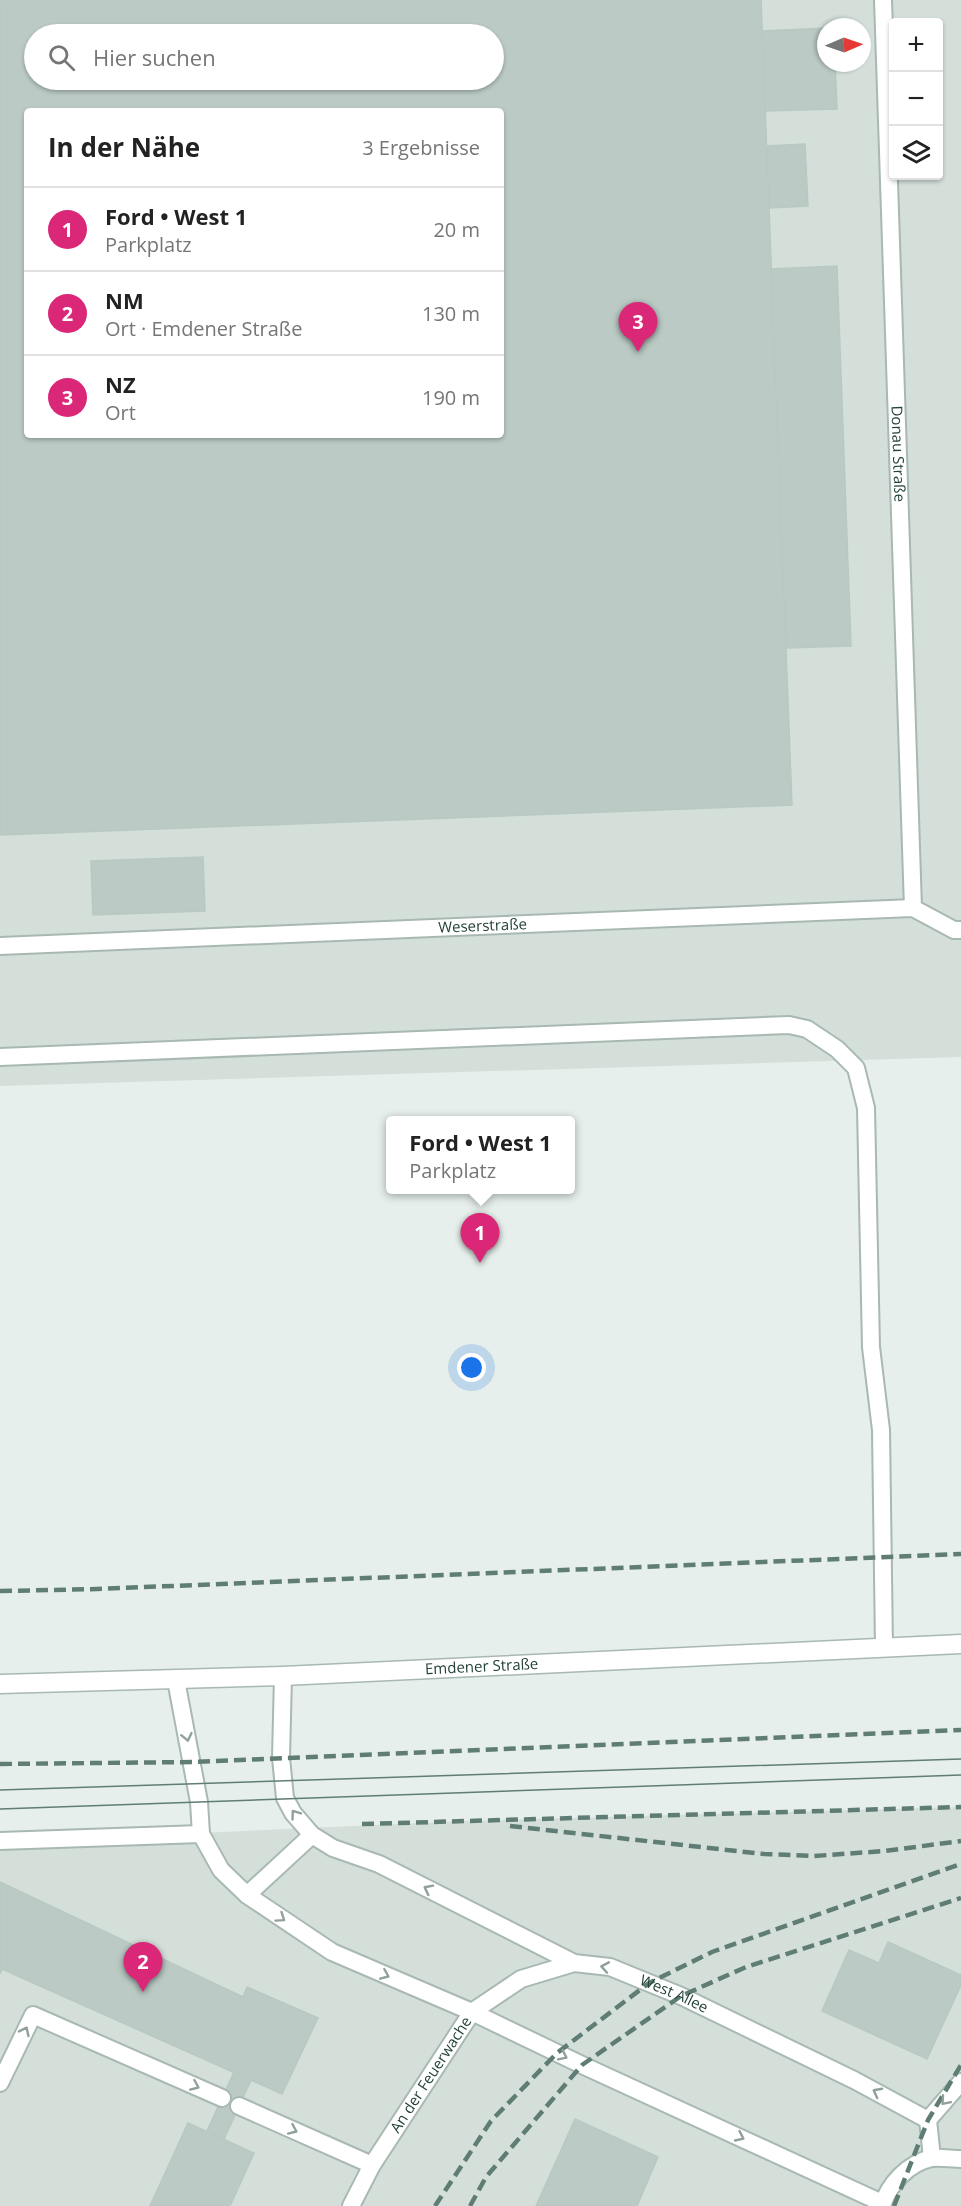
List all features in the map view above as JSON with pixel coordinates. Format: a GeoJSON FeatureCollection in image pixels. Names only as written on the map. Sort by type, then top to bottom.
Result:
{"type":"FeatureCollection","features":[{"type":"Feature","properties":{"kind":"street","name":"Emdener Straße"},"geometry":{"type":"LineString","coordinates":[[0,1684],[283,1676],[961,1644]]}},
{"type":"Feature","properties":{"kind":"lane","name":"Donau Straße"},"geometry":{"type":"LineString","coordinates":[[883,0],[913,908]]}},
{"type":"Feature","properties":{"kind":"lane"},"geometry":{"type":"LineString","coordinates":[[913,908],[954,930],[961,930]]}},
{"type":"Feature","properties":{"kind":"lane","name":"Weserstraße"},"geometry":{"type":"LineString","coordinates":[[0,946],[913,908]]}},
{"type":"Feature","properties":{"kind":"lane"},"geometry":{"type":"LineString","coordinates":[[0,1057],[789,1025],[807,1029],[837,1049],[856,1068],[866,1108],[871,1347],[881,1430],[884,1647]]}},
{"type":"Feature","properties":{"kind":"lane"},"geometry":{"type":"LineString","coordinates":[[247,1895],[312,1835],[293,1813],[285,1798],[281,1758],[283,1676]]}},
{"type":"Feature","properties":{"kind":"lane"},"geometry":{"type":"LineString","coordinates":[[176,1680],[199,1802],[201,1834],[221,1870],[247,1895],[332,1952],[472,2012],[882,2204],[893,2183],[909,2168],[932,2158],[961,2159]]}},
{"type":"Feature","properties":{"kind":"lane"},"geometry":{"type":"LineString","coordinates":[[0,1841],[201,1834]]}},
{"type":"Feature","properties":{"kind":"lane","name":"West Allee"},"geometry":{"type":"LineString","coordinates":[[312,1835],[333,1848],[379,1864],[574,1963],[610,1967],[681,1996],[854,2080],[928,2120]]}},
{"type":"Feature","properties":{"kind":"lane","name":"An der Feuerwache"},"geometry":{"type":"LineString","coordinates":[[351,2206],[372,2165],[472,2012],[521,1979],[574,1963]]}},
{"type":"Feature","properties":{"kind":"lane"},"geometry":{"type":"LineString","coordinates":[[0,2084],[33,2015],[222,2098]]}},
{"type":"Feature","properties":{"kind":"lane"},"geometry":{"type":"LineString","coordinates":[[932,2158],[928,2120],[961,2082]]}},
{"type":"Feature","properties":{"kind":"lane"},"geometry":{"type":"LineString","coordinates":[[239,2106],[372,2165]]}},
{"type":"Feature","properties":{"kind":"shaded area"},"geometry":{"type":"Polygon","coordinates":[[[0,0],[961,0],[961,1057],[0,1086],[0,0]]]}},
{"type":"Feature","properties":{"kind":"shaded area"},"geometry":{"type":"Polygon","coordinates":[[[961,1807],[961,2206],[0,2206],[0,1842],[465,1821],[961,1807]]]}},
{"type":"Feature","properties":{"kind":"building"},"geometry":{"type":"Polygon","coordinates":[[[0,0],[761,0],[792,805],[0,835],[0,0]]]}},
{"type":"Feature","properties":{"kind":"building"},"geometry":{"type":"Polygon","coordinates":[[[817,28],[817,72],[835,72],[837,109],[766,111],[762,31],[817,28]]]}},
{"type":"Feature","properties":{"kind":"building"},"geometry":{"type":"Polygon","coordinates":[[[805,144],[808,206],[769,208],[767,146],[805,144]]]}},
{"type":"Feature","properties":{"kind":"building"},"geometry":{"type":"Polygon","coordinates":[[[837,266],[851,646],[786,648],[771,269],[837,266]]]}},
{"type":"Feature","properties":{"kind":"building"},"geometry":{"type":"Polygon","coordinates":[[[203,857],[205,911],[93,915],[91,861],[203,857]]]}},
{"type":"Feature","properties":{"kind":"building"},"geometry":{"type":"Polygon","coordinates":[[[0,1882],[243,1997],[247,1987],[318,2018],[282,2094],[2,1969],[0,1974],[0,1882]]]}},
{"type":"Feature","properties":{"kind":"building"},"geometry":{"type":"Polygon","coordinates":[[[888,1942],[961,1975],[961,1985],[927,2059],[822,2011],[849,1950],[879,1963],[888,1942]]]}},
{"type":"Feature","properties":{"kind":"building"},"geometry":{"type":"Polygon","coordinates":[[[234,2072],[251,2080],[224,2139],[207,2131],[234,2072]]]}},
{"type":"Feature","properties":{"kind":"building"},"geometry":{"type":"Polygon","coordinates":[[[575,2119],[658,2157],[637,2206],[536,2206],[575,2119]]]}},
{"type":"Feature","properties":{"kind":"building"},"geometry":{"type":"Polygon","coordinates":[[[188,2123],[254,2153],[230,2206],[150,2206],[188,2123]]]}},
{"type":"Feature","properties":{"kind":"tram line"},"geometry":{"type":"LineString","coordinates":[[0,1790],[961,1759]]}},
{"type":"Feature","properties":{"kind":"tram line"},"geometry":{"type":"LineString","coordinates":[[0,1809],[961,1775]]}},
{"type":"Feature","properties":{"kind":"railway"},"geometry":{"type":"LineString","coordinates":[[0,1591],[961,1554]]}},
{"type":"Feature","properties":{"kind":"railway"},"geometry":{"type":"LineString","coordinates":[[0,1764],[192,1762],[961,1730]]}},
{"type":"Feature","properties":{"kind":"railway"},"geometry":{"type":"LineString","coordinates":[[362,1824],[961,1807]]}},
{"type":"Feature","properties":{"kind":"railway"},"geometry":{"type":"LineString","coordinates":[[510,1826],[764,1854],[814,1856],[885,1851],[961,1841]]}},
{"type":"Feature","properties":{"kind":"railway"},"geometry":{"type":"LineString","coordinates":[[435,2206],[491,2121],[557,2053],[649,1983],[712,1952],[961,1864]]}},
{"type":"Feature","properties":{"kind":"railway"},"geometry":{"type":"LineString","coordinates":[[470,2206],[486,2177],[582,2065],[681,1996],[746,1967],[961,1898]]}},
{"type":"Feature","properties":{"kind":"railway"},"geometry":{"type":"LineString","coordinates":[[894,2206],[928,2120],[961,2065]]}},
{"type":"Feature","properties":{"kind":"place","name":"NZ"},"geometry":{"type":"Point","coordinates":[638,352]}},
{"type":"Feature","properties":{"kind":"place","name":"Ford • West 1"},"geometry":{"type":"Point","coordinates":[480,1263]}},
{"type":"Feature","properties":{"kind":"place","name":"NM"},"geometry":{"type":"Point","coordinates":[143,1992]}}]}
